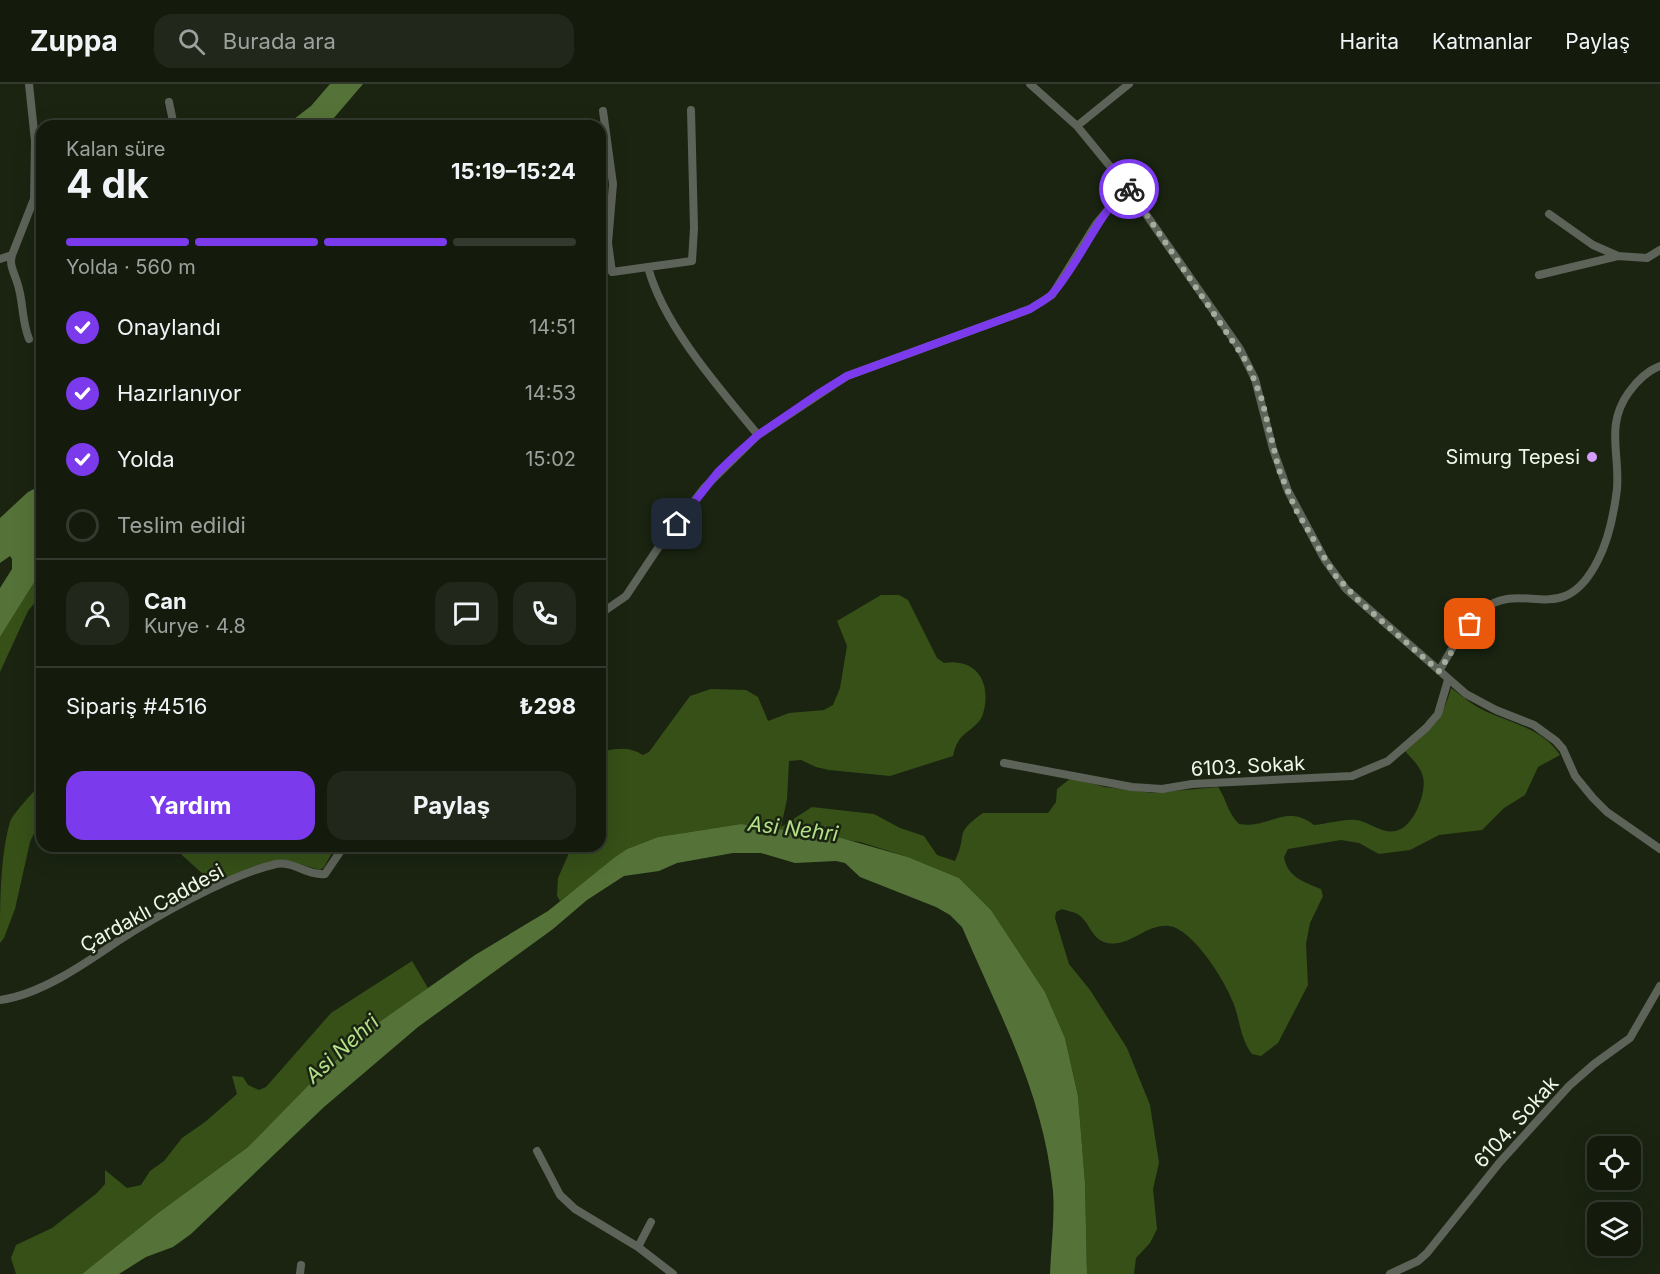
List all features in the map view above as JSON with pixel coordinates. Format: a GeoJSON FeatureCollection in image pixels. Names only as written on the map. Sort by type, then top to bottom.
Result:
{"type":"FeatureCollection","features":[{"type":"Feature","properties":{"kind":"street"},"geometry":{"type":"LineString","coordinates":[[29,84],[36,128]]}},
{"type":"Feature","properties":{"kind":"street"},"geometry":{"type":"LineString","coordinates":[[1030,84],[1077,126],[1147,211],[1248,364],[1262,400],[1279,470],[1296,510],[1334,574],[1360,602],[1448,680],[1479,702],[1546,733],[1563,749],[1575,776],[1593,798],[1613,817],[1660,849]]}},
{"type":"Feature","properties":{"kind":"street"},"geometry":{"type":"LineString","coordinates":[[1077,126],[1129,84]]}},
{"type":"Feature","properties":{"kind":"street"},"geometry":{"type":"LineString","coordinates":[[169,102],[173,120]]}},
{"type":"Feature","properties":{"kind":"street"},"geometry":{"type":"LineString","coordinates":[[606,133],[613,184],[609,264],[612,272],[692,261],[694,228],[691,110]]}},
{"type":"Feature","properties":{"kind":"street"},"geometry":{"type":"LineString","coordinates":[[603,111],[604,120]]}},
{"type":"Feature","properties":{"kind":"street"},"geometry":{"type":"LineString","coordinates":[[29,339],[22,320],[22,303],[18,283],[10,261],[34,199],[36,170]]}},
{"type":"Feature","properties":{"kind":"street"},"geometry":{"type":"LineString","coordinates":[[606,610],[617,604],[631,590],[660,545],[705,488],[758,435],[847,376],[1037,304],[1052,295],[1096,224],[1127,187]]}},
{"type":"Feature","properties":{"kind":"street"},"geometry":{"type":"LineString","coordinates":[[1549,214],[1593,245],[1618,256]]}},
{"type":"Feature","properties":{"kind":"street"},"geometry":{"type":"LineString","coordinates":[[1539,275],[1618,256],[1647,258],[1660,250]]}},
{"type":"Feature","properties":{"kind":"street"},"geometry":{"type":"LineString","coordinates":[[0,259],[12,255]]}},
{"type":"Feature","properties":{"kind":"street"},"geometry":{"type":"LineString","coordinates":[[648,267],[655,288],[675,324],[708,373],[758,435]]}},
{"type":"Feature","properties":{"kind":"street"},"geometry":{"type":"LineString","coordinates":[[1439,671],[1482,610],[1510,600],[1541,601],[1567,596],[1579,588],[1591,573],[1608,534],[1614,504],[1617,411],[1634,386],[1646,374],[1660,366]]}},
{"type":"Feature","properties":{"kind":"street","name":"6103. Sokak"},"geometry":{"type":"LineString","coordinates":[[1004,763],[1132,787],[1162,789],[1192,784],[1352,776],[1388,761],[1426,728],[1438,714],[1448,680]]}},
{"type":"Feature","properties":{"kind":"street","name":"Çardaklı Caddesi"},"geometry":{"type":"LineString","coordinates":[[0,1000],[14,997],[78,968],[148,924],[244,875],[281,864],[316,874],[325,874],[340,852]]}},
{"type":"Feature","properties":{"kind":"street","name":"6104. Sokak"},"geometry":{"type":"LineString","coordinates":[[1390,1274],[1418,1261],[1428,1253],[1500,1162],[1562,1093],[1594,1064],[1630,1038],[1660,987]]}},
{"type":"Feature","properties":{"kind":"street"},"geometry":{"type":"LineString","coordinates":[[537,1151],[560,1195],[638,1247],[673,1274]]}},
{"type":"Feature","properties":{"kind":"street"},"geometry":{"type":"LineString","coordinates":[[638,1247],[651,1222]]}},
{"type":"Feature","properties":{"kind":"shaded area"},"geometry":{"type":"Polygon","coordinates":[[[330,84],[363,84],[332,120],[293,120],[311,106],[330,84]]]}},
{"type":"Feature","properties":{"kind":"shaded area"},"geometry":{"type":"Polygon","coordinates":[[[36,488],[36,580],[0,637],[0,588],[12,569],[12,559],[10,556],[0,563],[0,518],[28,492],[36,488]]]}},
{"type":"Feature","properties":{"kind":"shaded area"},"geometry":{"type":"Polygon","coordinates":[[[36,580],[36,601],[28,611],[0,672],[0,637],[36,580]]]}},
{"type":"Feature","properties":{"kind":"shaded area"},"geometry":{"type":"Polygon","coordinates":[[[881,595],[899,595],[908,600],[937,658],[944,663],[965,664],[979,675],[985,692],[983,714],[956,745],[953,756],[890,776],[829,770],[801,760],[789,761],[787,799],[781,827],[812,807],[874,814],[900,828],[924,836],[937,855],[955,861],[964,830],[973,820],[983,813],[1048,813],[1056,802],[1057,789],[1071,778],[1105,787],[1153,793],[1218,787],[1239,824],[1250,825],[1295,816],[1314,825],[1356,820],[1385,831],[1402,829],[1413,817],[1421,801],[1424,784],[1422,773],[1405,751],[1428,730],[1439,716],[1451,688],[1482,710],[1537,733],[1560,755],[1538,767],[1525,795],[1504,808],[1482,830],[1439,835],[1410,850],[1379,854],[1359,843],[1341,840],[1288,849],[1284,857],[1289,869],[1297,878],[1321,889],[1323,896],[1310,923],[1306,944],[1308,985],[1278,1043],[1261,1056],[1252,1054],[1248,1048],[1233,1002],[1223,982],[1207,957],[1188,936],[1178,929],[1160,926],[1129,940],[1104,942],[1077,914],[1062,909],[1056,912],[1055,918],[1069,964],[1090,990],[1127,1048],[1150,1105],[1159,1163],[1153,1189],[1157,1229],[1150,1243],[1136,1258],[1134,1274],[1087,1274],[1085,1183],[1078,1096],[1065,1038],[1045,992],[991,910],[959,878],[908,857],[860,842],[741,824],[658,837],[627,849],[560,901],[557,896],[558,878],[569,852],[606,852],[606,751],[624,749],[643,755],[649,752],[690,696],[711,689],[746,690],[758,697],[768,721],[789,713],[824,710],[833,705],[840,688],[847,646],[837,621],[881,595]]]}},
{"type":"Feature","properties":{"kind":"shaded area"},"geometry":{"type":"Polygon","coordinates":[[[36,789],[36,829],[30,842],[15,909],[0,943],[2,865],[10,822],[36,789]]]}},
{"type":"Feature","properties":{"kind":"shaded area"},"geometry":{"type":"Polygon","coordinates":[[[741,824],[841,838],[908,857],[959,878],[991,910],[1045,992],[1065,1038],[1078,1096],[1085,1183],[1087,1274],[1050,1274],[1053,1191],[1040,1120],[1018,1055],[962,927],[950,915],[936,907],[860,877],[845,863],[836,861],[795,863],[761,853],[733,853],[677,863],[659,871],[624,876],[587,900],[553,929],[418,1027],[324,1107],[191,1234],[173,1247],[146,1257],[119,1274],[82,1274],[158,1213],[248,1147],[307,1087],[371,1028],[475,955],[548,911],[627,849],[658,837],[741,824]]]}},
{"type":"Feature","properties":{"kind":"shaded area"},"geometry":{"type":"Polygon","coordinates":[[[179,852],[333,852],[320,870],[289,861],[215,885],[179,852]]]}},
{"type":"Feature","properties":{"kind":"shaded area"},"geometry":{"type":"Polygon","coordinates":[[[412,961],[428,988],[351,1045],[248,1147],[158,1213],[82,1274],[16,1274],[11,1258],[16,1245],[52,1228],[97,1193],[105,1184],[105,1170],[127,1188],[141,1185],[150,1171],[164,1161],[182,1138],[205,1122],[237,1094],[232,1076],[243,1077],[248,1085],[259,1090],[266,1087],[331,1013],[412,961]]]}},
{"type":"Feature","properties":{"kind":"way so far"},"geometry":{"type":"LineString","coordinates":[[1129,189],[1182,262],[1248,364],[1262,400],[1279,470],[1296,510],[1334,574],[1360,602],[1439,671],[1470,624]]}},
{"type":"Feature","properties":{"kind":"place","name":"Simurg Tepesi"},"geometry":{"type":"Point","coordinates":[1592,457]}},
{"type":"Feature","properties":{"kind":"route"},"geometry":{"type":"LineString","coordinates":[[677,524],[718,472],[758,435],[847,376],[1030,309],[1052,295],[1096,224],[1113,201],[1127,187],[1129,189]]}},
{"type":"Feature","properties":{"kind":"water label","name":"Asi Nehri"},"geometry":{"type":"Point","coordinates":[793,829]}},
{"type":"Feature","properties":{"kind":"water label","name":"Asi Nehri"},"geometry":{"type":"Point","coordinates":[342,1049]}}]}
